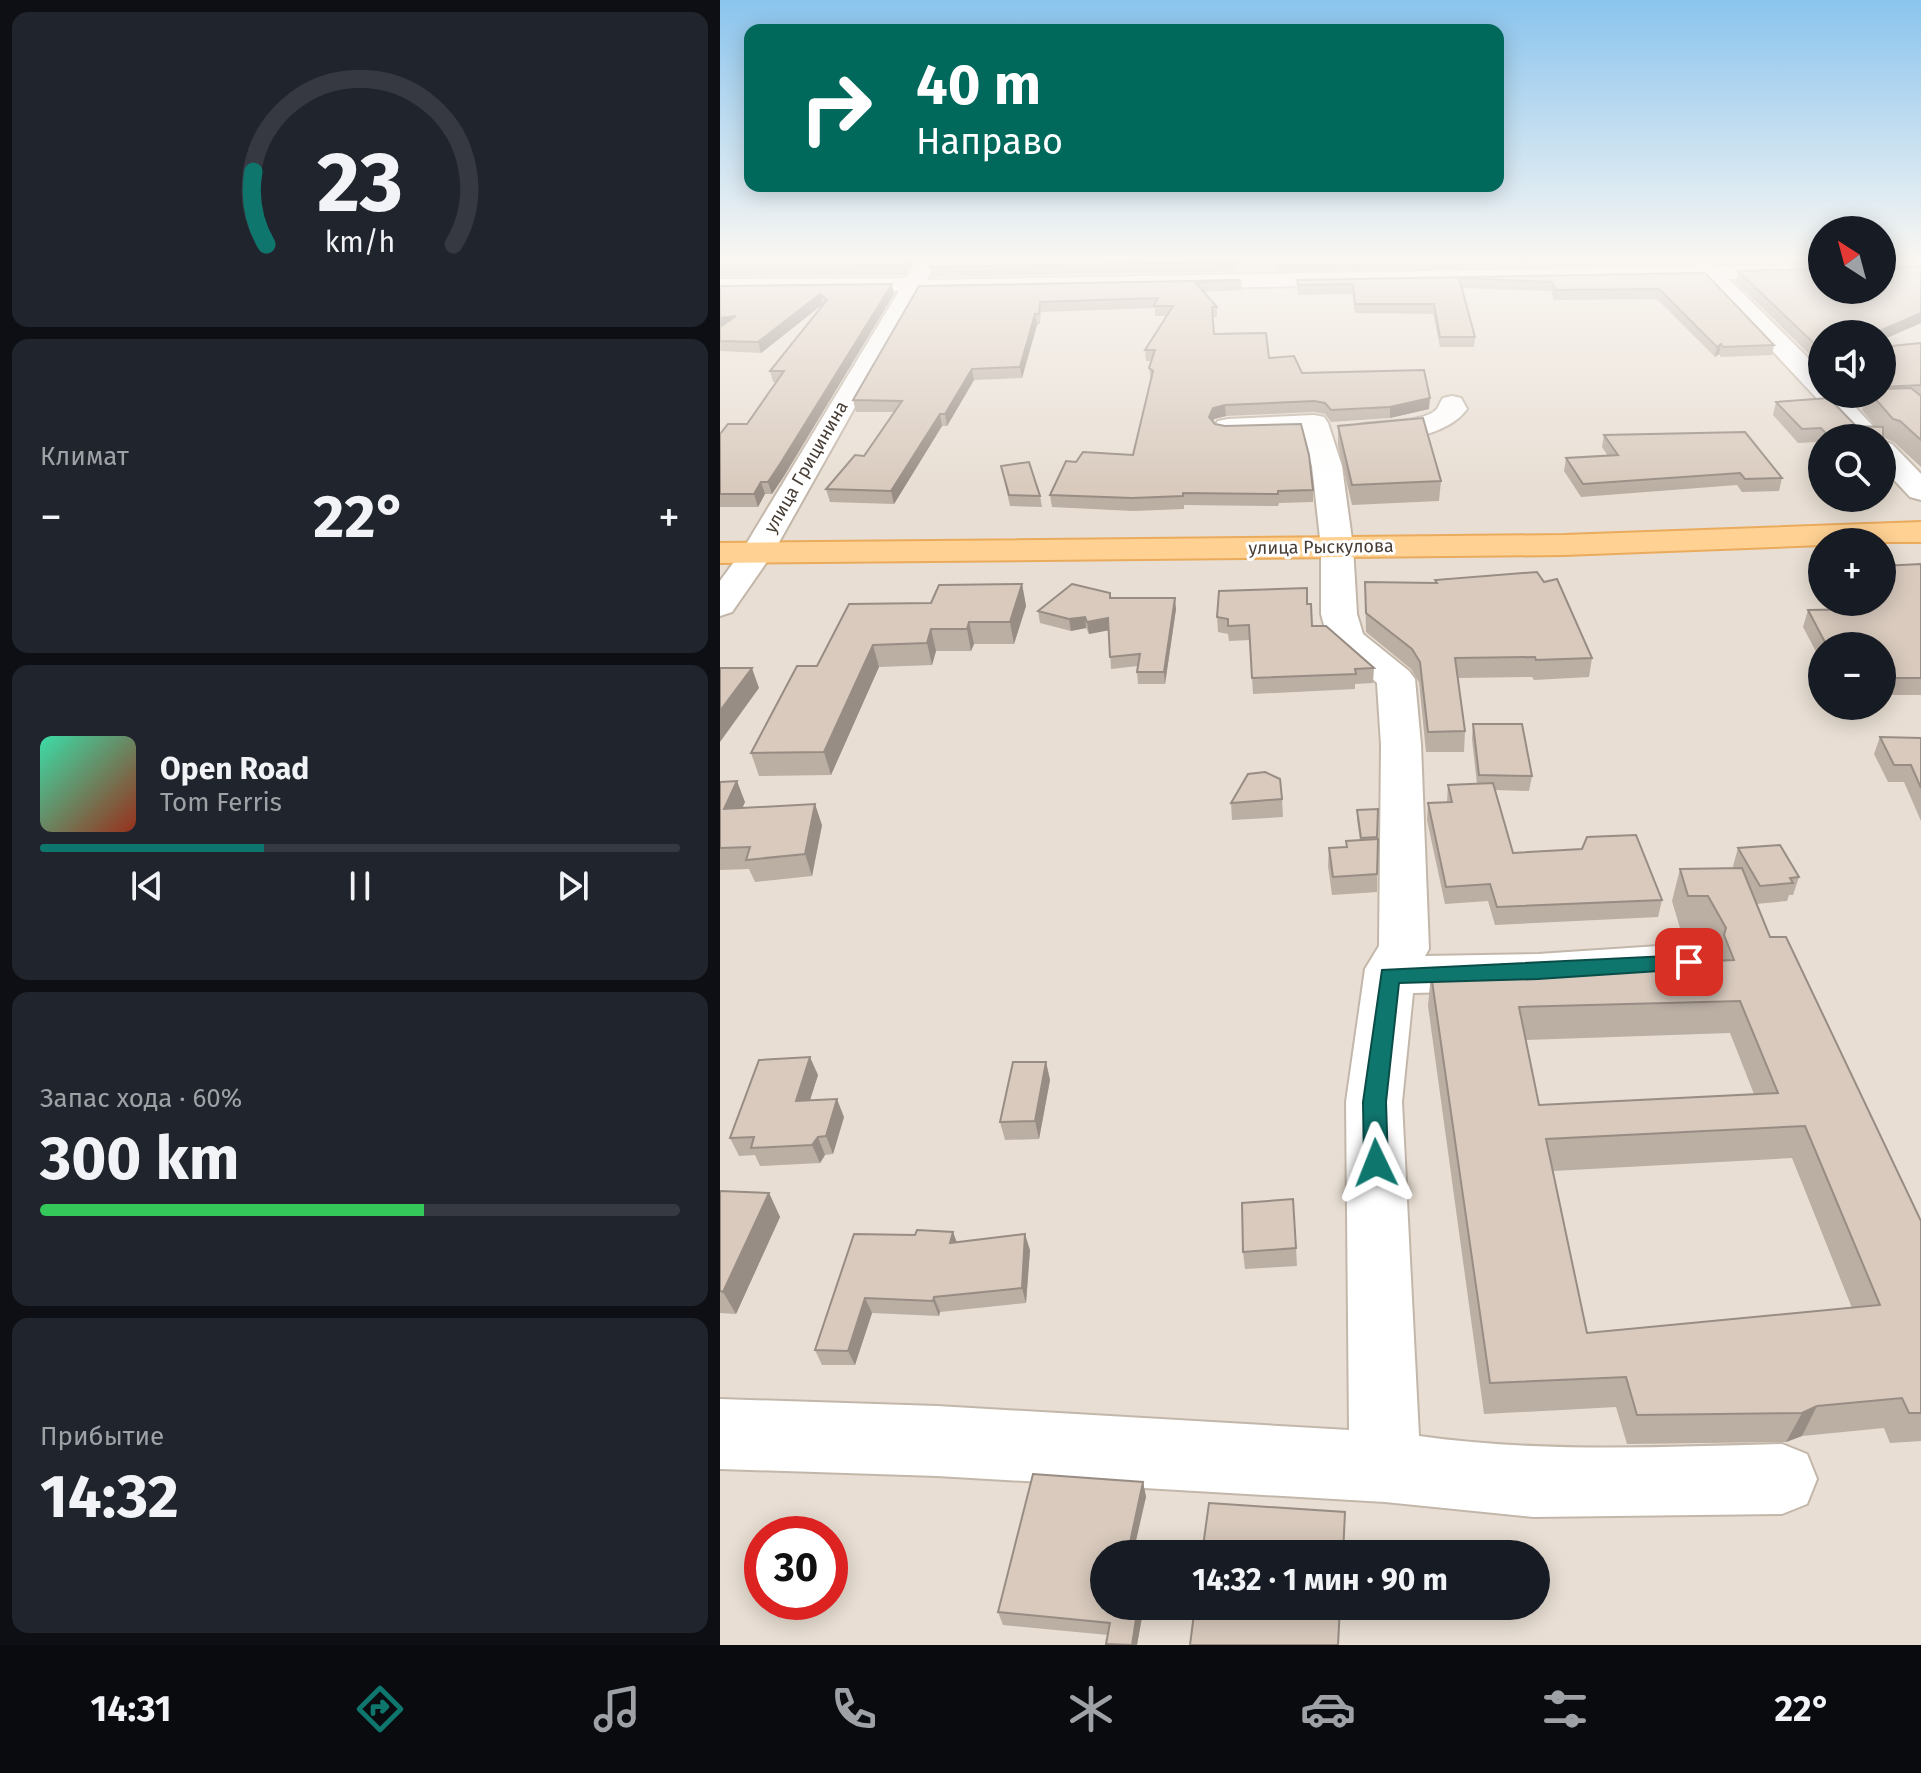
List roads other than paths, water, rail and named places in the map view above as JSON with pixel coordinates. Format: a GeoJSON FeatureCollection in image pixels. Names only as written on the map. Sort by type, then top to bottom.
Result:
{"type":"FeatureCollection","features":[{"type":"Feature","properties":{"kind":"main road","name":"улица Рыскулова"},"geometry":{"type":"LineString","coordinates":[[720,553],[1564,545],[1921,532]]}},
{"type":"Feature","properties":{"kind":"street","name":"улица Грицинина"},"geometry":{"type":"LineString","coordinates":[[720,605],[757,553],[879,335]]}},
{"type":"Feature","properties":{"kind":"street"},"geometry":{"type":"LineString","coordinates":[[1771,335],[1808,373]]}},
{"type":"Feature","properties":{"kind":"street"},"geometry":{"type":"LineString","coordinates":[[1317,434],[1378,430],[1436,421],[1447,416],[1453,409],[1452,404]]}},
{"type":"Feature","properties":{"kind":"street"},"geometry":{"type":"LineString","coordinates":[[1841,408],[1857,424]]}},
{"type":"Feature","properties":{"kind":"street"},"geometry":{"type":"LineString","coordinates":[[1226,427],[1314,423],[1327,466],[1337,547],[1339,614],[1346,639],[1396,679],[1401,745],[1404,949],[1390,969],[1374,1102],[1385,1467]]}},
{"type":"Feature","properties":{"kind":"street"},"geometry":{"type":"LineString","coordinates":[[1896,465],[1921,491]]}},
{"type":"Feature","properties":{"kind":"street"},"geometry":{"type":"LineString","coordinates":[[1389,975],[1538,972],[1689,962]]}},
{"type":"Feature","properties":{"kind":"street"},"geometry":{"type":"LineString","coordinates":[[720,1434],[937,1441],[1385,1467],[1452,1478],[1640,1484],[1782,1479]]}}]}
